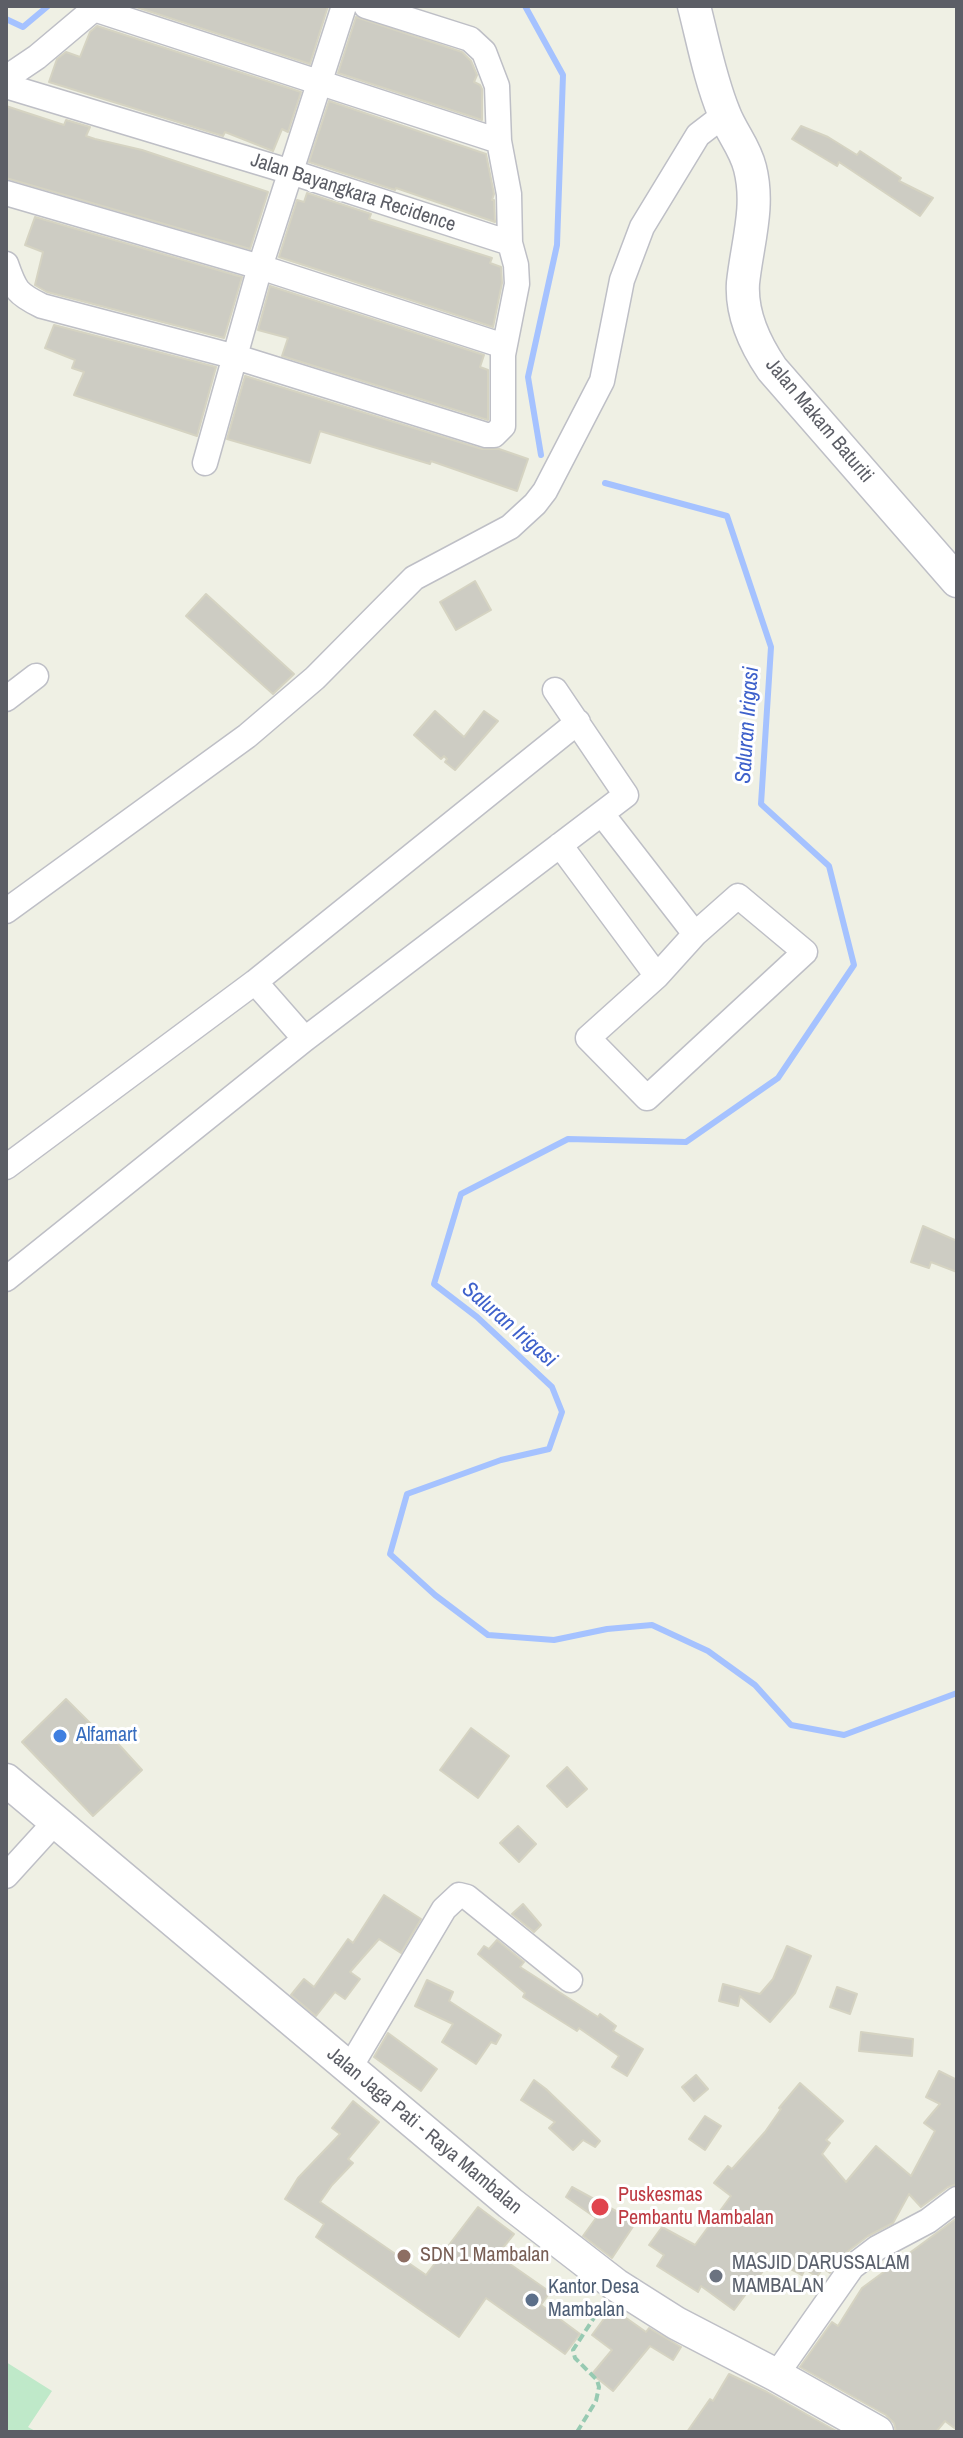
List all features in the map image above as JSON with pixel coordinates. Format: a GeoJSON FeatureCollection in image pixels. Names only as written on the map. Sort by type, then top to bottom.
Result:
{"type":"FeatureCollection","features":[{"type":"Feature","properties":{"kind":"street"},"geometry":{"type":"LineString","coordinates":[[205,463],[260,267],[344,6]]}},
{"type":"Feature","properties":{"kind":"street"},"geometry":{"type":"LineString","coordinates":[[6,264],[14,287],[22,297],[42,306],[236,357],[494,435],[503,426],[504,346],[517,284],[510,243],[509,194],[499,141],[497,86],[484,52],[470,39],[366,6]]}},
{"type":"Feature","properties":{"kind":"street","name":"Jalan Makam Baturiti"},"geometry":{"type":"LineString","coordinates":[[694,6],[724,115],[743,147],[751,168],[755,210],[743,286],[746,313],[754,338],[772,369],[957,581]]}},
{"type":"Feature","properties":{"kind":"street"},"geometry":{"type":"LineString","coordinates":[[6,78],[37,57],[94,8],[499,141]]}},
{"type":"Feature","properties":{"kind":"street","name":"Jalan Bayangkara Recidence"},"geometry":{"type":"LineString","coordinates":[[6,86],[291,172],[510,243]]}},
{"type":"Feature","properties":{"kind":"street"},"geometry":{"type":"LineString","coordinates":[[6,911],[247,736],[315,678],[414,578],[510,527],[535,504],[545,491],[602,381],[622,280],[642,227],[698,135],[724,115]]}},
{"type":"Feature","properties":{"kind":"street"},"geometry":{"type":"LineString","coordinates":[[6,193],[260,267],[504,346]]}},
{"type":"Feature","properties":{"kind":"street"},"geometry":{"type":"LineString","coordinates":[[6,699],[36,676]]}},
{"type":"Feature","properties":{"kind":"street"},"geometry":{"type":"LineString","coordinates":[[6,1279],[305,1039],[626,795],[555,690]]}},
{"type":"Feature","properties":{"kind":"street"},"geometry":{"type":"LineString","coordinates":[[6,1167],[255,982],[578,722]]}},
{"type":"Feature","properties":{"kind":"street"},"geometry":{"type":"LineString","coordinates":[[602,814],[695,934]]}},
{"type":"Feature","properties":{"kind":"street"},"geometry":{"type":"LineString","coordinates":[[560,845],[657,976]]}},
{"type":"Feature","properties":{"kind":"street"},"geometry":{"type":"LineString","coordinates":[[738,896],[805,952],[647,1098],[588,1038],[657,976],[695,934],[738,896]]}},
{"type":"Feature","properties":{"kind":"street"},"geometry":{"type":"LineString","coordinates":[[255,982],[305,1039]]}},
{"type":"Feature","properties":{"kind":"street","name":"Jalan Jaga Pati - Raya Mambalan"},"geometry":{"type":"LineString","coordinates":[[6,1780],[510,2203],[637,2301],[877,2432]]}},
{"type":"Feature","properties":{"kind":"street"},"geometry":{"type":"LineString","coordinates":[[6,1876],[56,1821]]}},
{"type":"Feature","properties":{"kind":"street"},"geometry":{"type":"LineString","coordinates":[[349,2069],[444,1909],[459,1895],[467,1897],[570,1980]]}},
{"type":"Feature","properties":{"kind":"street"},"geometry":{"type":"LineString","coordinates":[[776,2375],[852,2267],[877,2248],[928,2221],[957,2199]]}},
{"type":"Feature","properties":{"kind":"path"},"geometry":{"type":"LineString","coordinates":[[577,2432],[598,2397],[599,2387],[597,2380],[575,2358],[573,2350],[616,2285]]}},
{"type":"Feature","properties":{"kind":"green space"},"geometry":{"type":"Polygon","coordinates":[[[6,2362],[52,2391],[28,2427],[37,2432],[6,2432],[6,2362]]]}},
{"type":"Feature","properties":{"kind":"building"},"geometry":{"type":"Polygon","coordinates":[[[133,6],[328,6],[310,64],[133,6]]]}},
{"type":"Feature","properties":{"kind":"building"},"geometry":{"type":"Polygon","coordinates":[[[356,17],[462,52],[471,61],[477,75],[474,82],[482,89],[482,120],[338,73],[356,17]]]}},
{"type":"Feature","properties":{"kind":"building"},"geometry":{"type":"Polygon","coordinates":[[[97,26],[301,92],[288,132],[282,129],[273,151],[225,132],[223,136],[49,82],[57,59],[66,52],[80,57],[90,32],[97,26]]]}},
{"type":"Feature","properties":{"kind":"building"},"geometry":{"type":"Polygon","coordinates":[[[329,101],[486,154],[494,194],[495,222],[309,162],[329,101]]]}},
{"type":"Feature","properties":{"kind":"building"},"geometry":{"type":"Polygon","coordinates":[[[6,106],[64,125],[66,120],[90,127],[86,136],[142,150],[268,192],[250,249],[6,178],[6,106]]]}},
{"type":"Feature","properties":{"kind":"building"},"geometry":{"type":"Polygon","coordinates":[[[801,126],[828,137],[857,155],[860,151],[901,178],[899,181],[933,198],[920,216],[839,162],[837,166],[792,139],[801,126]]]}},
{"type":"Feature","properties":{"kind":"building"},"geometry":{"type":"Polygon","coordinates":[[[307,193],[371,214],[369,219],[492,258],[490,263],[501,267],[502,283],[493,327],[279,257],[297,200],[304,202],[307,193]]]}},
{"type":"Feature","properties":{"kind":"building"},"geometry":{"type":"Polygon","coordinates":[[[35,217],[242,277],[224,338],[47,292],[35,285],[43,252],[25,245],[35,217]]]}},
{"type":"Feature","properties":{"kind":"building"},"geometry":{"type":"Polygon","coordinates":[[[270,286],[484,355],[480,367],[488,370],[488,420],[282,356],[288,338],[258,330],[270,286]]]}},
{"type":"Feature","properties":{"kind":"building"},"geometry":{"type":"Polygon","coordinates":[[[54,325],[216,367],[197,436],[74,395],[84,372],[72,368],[75,360],[45,348],[54,325]]]}},
{"type":"Feature","properties":{"kind":"building"},"geometry":{"type":"Polygon","coordinates":[[[245,376],[482,449],[499,449],[528,459],[517,491],[431,461],[430,464],[320,431],[310,463],[227,439],[245,376]]]}},
{"type":"Feature","properties":{"kind":"building"},"geometry":{"type":"Polygon","coordinates":[[[475,581],[491,610],[456,630],[440,602],[475,581]]]}},
{"type":"Feature","properties":{"kind":"building"},"geometry":{"type":"Polygon","coordinates":[[[206,594],[294,674],[273,694],[186,616],[206,594]]]}},
{"type":"Feature","properties":{"kind":"building"},"geometry":{"type":"Polygon","coordinates":[[[435,711],[464,737],[484,711],[498,721],[455,770],[445,762],[447,759],[444,756],[441,759],[414,735],[435,711]]]}},
{"type":"Feature","properties":{"kind":"building"},"geometry":{"type":"Polygon","coordinates":[[[923,1226],[957,1241],[957,1272],[931,1262],[929,1268],[911,1262],[923,1226]]]}},
{"type":"Feature","properties":{"kind":"building"},"geometry":{"type":"Polygon","coordinates":[[[66,1699],[108,1741],[112,1737],[142,1770],[93,1816],[22,1742],[66,1699]]]}},
{"type":"Feature","properties":{"kind":"building"},"geometry":{"type":"Polygon","coordinates":[[[471,1728],[509,1756],[478,1798],[440,1770],[471,1728]]]}},
{"type":"Feature","properties":{"kind":"building"},"geometry":{"type":"Polygon","coordinates":[[[567,1767],[587,1789],[567,1807],[547,1786],[567,1767]]]}},
{"type":"Feature","properties":{"kind":"building"},"geometry":{"type":"Polygon","coordinates":[[[518,1826],[536,1844],[519,1862],[500,1843],[518,1826]]]}},
{"type":"Feature","properties":{"kind":"building"},"geometry":{"type":"Polygon","coordinates":[[[384,1895],[421,1919],[401,1953],[379,1939],[350,1972],[360,1979],[345,1999],[335,1992],[316,2016],[291,1995],[304,1979],[314,1987],[348,1939],[353,1943],[384,1895]]]}},
{"type":"Feature","properties":{"kind":"building"},"geometry":{"type":"Polygon","coordinates":[[[523,1904],[541,1925],[534,1932],[512,1914],[523,1904]]]}},
{"type":"Feature","properties":{"kind":"building"},"geometry":{"type":"Polygon","coordinates":[[[497,1940],[524,1962],[520,1967],[598,2017],[600,2014],[616,2026],[613,2031],[643,2049],[627,2076],[612,2067],[619,2056],[579,2028],[577,2031],[523,1997],[525,1993],[478,1954],[484,1946],[489,1949],[497,1940]]]}},
{"type":"Feature","properties":{"kind":"building"},"geometry":{"type":"Polygon","coordinates":[[[787,1946],[811,1956],[795,1993],[770,2022],[740,1996],[738,2006],[719,2001],[723,1984],[760,1994],[773,1979],[787,1946]]]}},
{"type":"Feature","properties":{"kind":"building"},"geometry":{"type":"Polygon","coordinates":[[[427,1980],[453,1992],[449,2001],[501,2035],[496,2044],[491,2042],[476,2064],[442,2042],[453,2024],[415,2006],[427,1980]]]}},
{"type":"Feature","properties":{"kind":"building"},"geometry":{"type":"Polygon","coordinates":[[[837,1987],[857,1994],[850,2014],[830,2007],[837,1987]]]}},
{"type":"Feature","properties":{"kind":"building"},"geometry":{"type":"Polygon","coordinates":[[[861,2032],[913,2039],[912,2056],[859,2051],[861,2032]]]}},
{"type":"Feature","properties":{"kind":"building"},"geometry":{"type":"Polygon","coordinates":[[[388,2033],[437,2069],[421,2091],[374,2057],[388,2033]]]}},
{"type":"Feature","properties":{"kind":"building"},"geometry":{"type":"Polygon","coordinates":[[[939,2071],[957,2080],[957,2184],[921,2207],[909,2194],[893,2223],[868,2236],[843,2255],[830,2273],[823,2268],[817,2277],[805,2269],[802,2275],[772,2259],[734,2310],[701,2286],[698,2292],[657,2266],[664,2255],[649,2245],[662,2227],[695,2245],[731,2196],[714,2183],[728,2166],[732,2169],[765,2132],[779,2108],[800,2083],[843,2121],[826,2140],[830,2143],[822,2154],[846,2182],[876,2146],[911,2176],[935,2131],[924,2123],[940,2104],[926,2097],[939,2071]]]}},
{"type":"Feature","properties":{"kind":"building"},"geometry":{"type":"Polygon","coordinates":[[[696,2075],[708,2089],[694,2101],[682,2087],[696,2075]]]}},
{"type":"Feature","properties":{"kind":"building"},"geometry":{"type":"Polygon","coordinates":[[[534,2080],[600,2141],[595,2147],[583,2140],[573,2150],[549,2128],[555,2122],[521,2100],[534,2080]]]}},
{"type":"Feature","properties":{"kind":"building"},"geometry":{"type":"Polygon","coordinates":[[[353,2101],[379,2122],[348,2159],[353,2163],[320,2202],[426,2275],[478,2207],[514,2234],[497,2255],[550,2292],[541,2305],[580,2334],[565,2354],[486,2298],[459,2337],[316,2237],[324,2224],[285,2199],[298,2178],[340,2134],[332,2128],[353,2101]]]}},
{"type":"Feature","properties":{"kind":"building"},"geometry":{"type":"Polygon","coordinates":[[[705,2116],[721,2126],[705,2150],[689,2139],[705,2116]]]}},
{"type":"Feature","properties":{"kind":"building"},"geometry":{"type":"Polygon","coordinates":[[[572,2187],[636,2222],[612,2258],[583,2236],[596,2218],[566,2197],[572,2187]]]}},
{"type":"Feature","properties":{"kind":"building"},"geometry":{"type":"Polygon","coordinates":[[[957,2218],[957,2430],[945,2421],[936,2432],[896,2432],[894,2423],[886,2415],[800,2367],[832,2322],[838,2326],[862,2288],[957,2218]]]}},
{"type":"Feature","properties":{"kind":"building"},"geometry":{"type":"Polygon","coordinates":[[[612,2308],[646,2332],[649,2328],[681,2347],[673,2360],[650,2346],[613,2391],[592,2374],[612,2350],[592,2335],[612,2308]]]}},
{"type":"Feature","properties":{"kind":"building"},"geometry":{"type":"Polygon","coordinates":[[[729,2374],[838,2432],[687,2432],[710,2399],[713,2401],[729,2374]]]}},
{"type":"Feature","properties":{"kind":"waterway","name":"Saluran Irigasi"},"geometry":{"type":"LineString","coordinates":[[6,19],[23,27],[48,6]]}},
{"type":"Feature","properties":{"kind":"waterway","name":"Saluran Irigasi"},"geometry":{"type":"LineString","coordinates":[[525,6],[563,75],[557,245],[528,377],[541,455]]}},
{"type":"Feature","properties":{"kind":"waterway","name":"Saluran Irigasi"},"geometry":{"type":"LineString","coordinates":[[605,483],[727,516],[771,647],[761,804],[829,866],[854,965],[778,1078],[686,1142],[568,1139],[461,1194],[434,1284],[477,1317],[552,1387],[562,1412],[549,1449],[501,1460],[407,1494],[390,1554],[435,1595],[488,1635],[554,1640],[607,1629],[652,1625],[708,1651],[755,1685],[791,1725],[844,1735],[957,1693]]}},
{"type":"Feature","properties":{"kind":"place","name":"Alfamart"},"geometry":{"type":"Point","coordinates":[60,1736]}},
{"type":"Feature","properties":{"kind":"place","name":"Puskesmas Pembantu Mambalan"},"geometry":{"type":"Point","coordinates":[600,2207]}},
{"type":"Feature","properties":{"kind":"place","name":"SDN 1 Mambalan"},"geometry":{"type":"Point","coordinates":[404,2256]}},
{"type":"Feature","properties":{"kind":"place","name":"MASJID DARUSSALAM MAMBALAN"},"geometry":{"type":"Point","coordinates":[716,2276]}},
{"type":"Feature","properties":{"kind":"place","name":"Kantor Desa Mambalan"},"geometry":{"type":"Point","coordinates":[532,2300]}}]}
